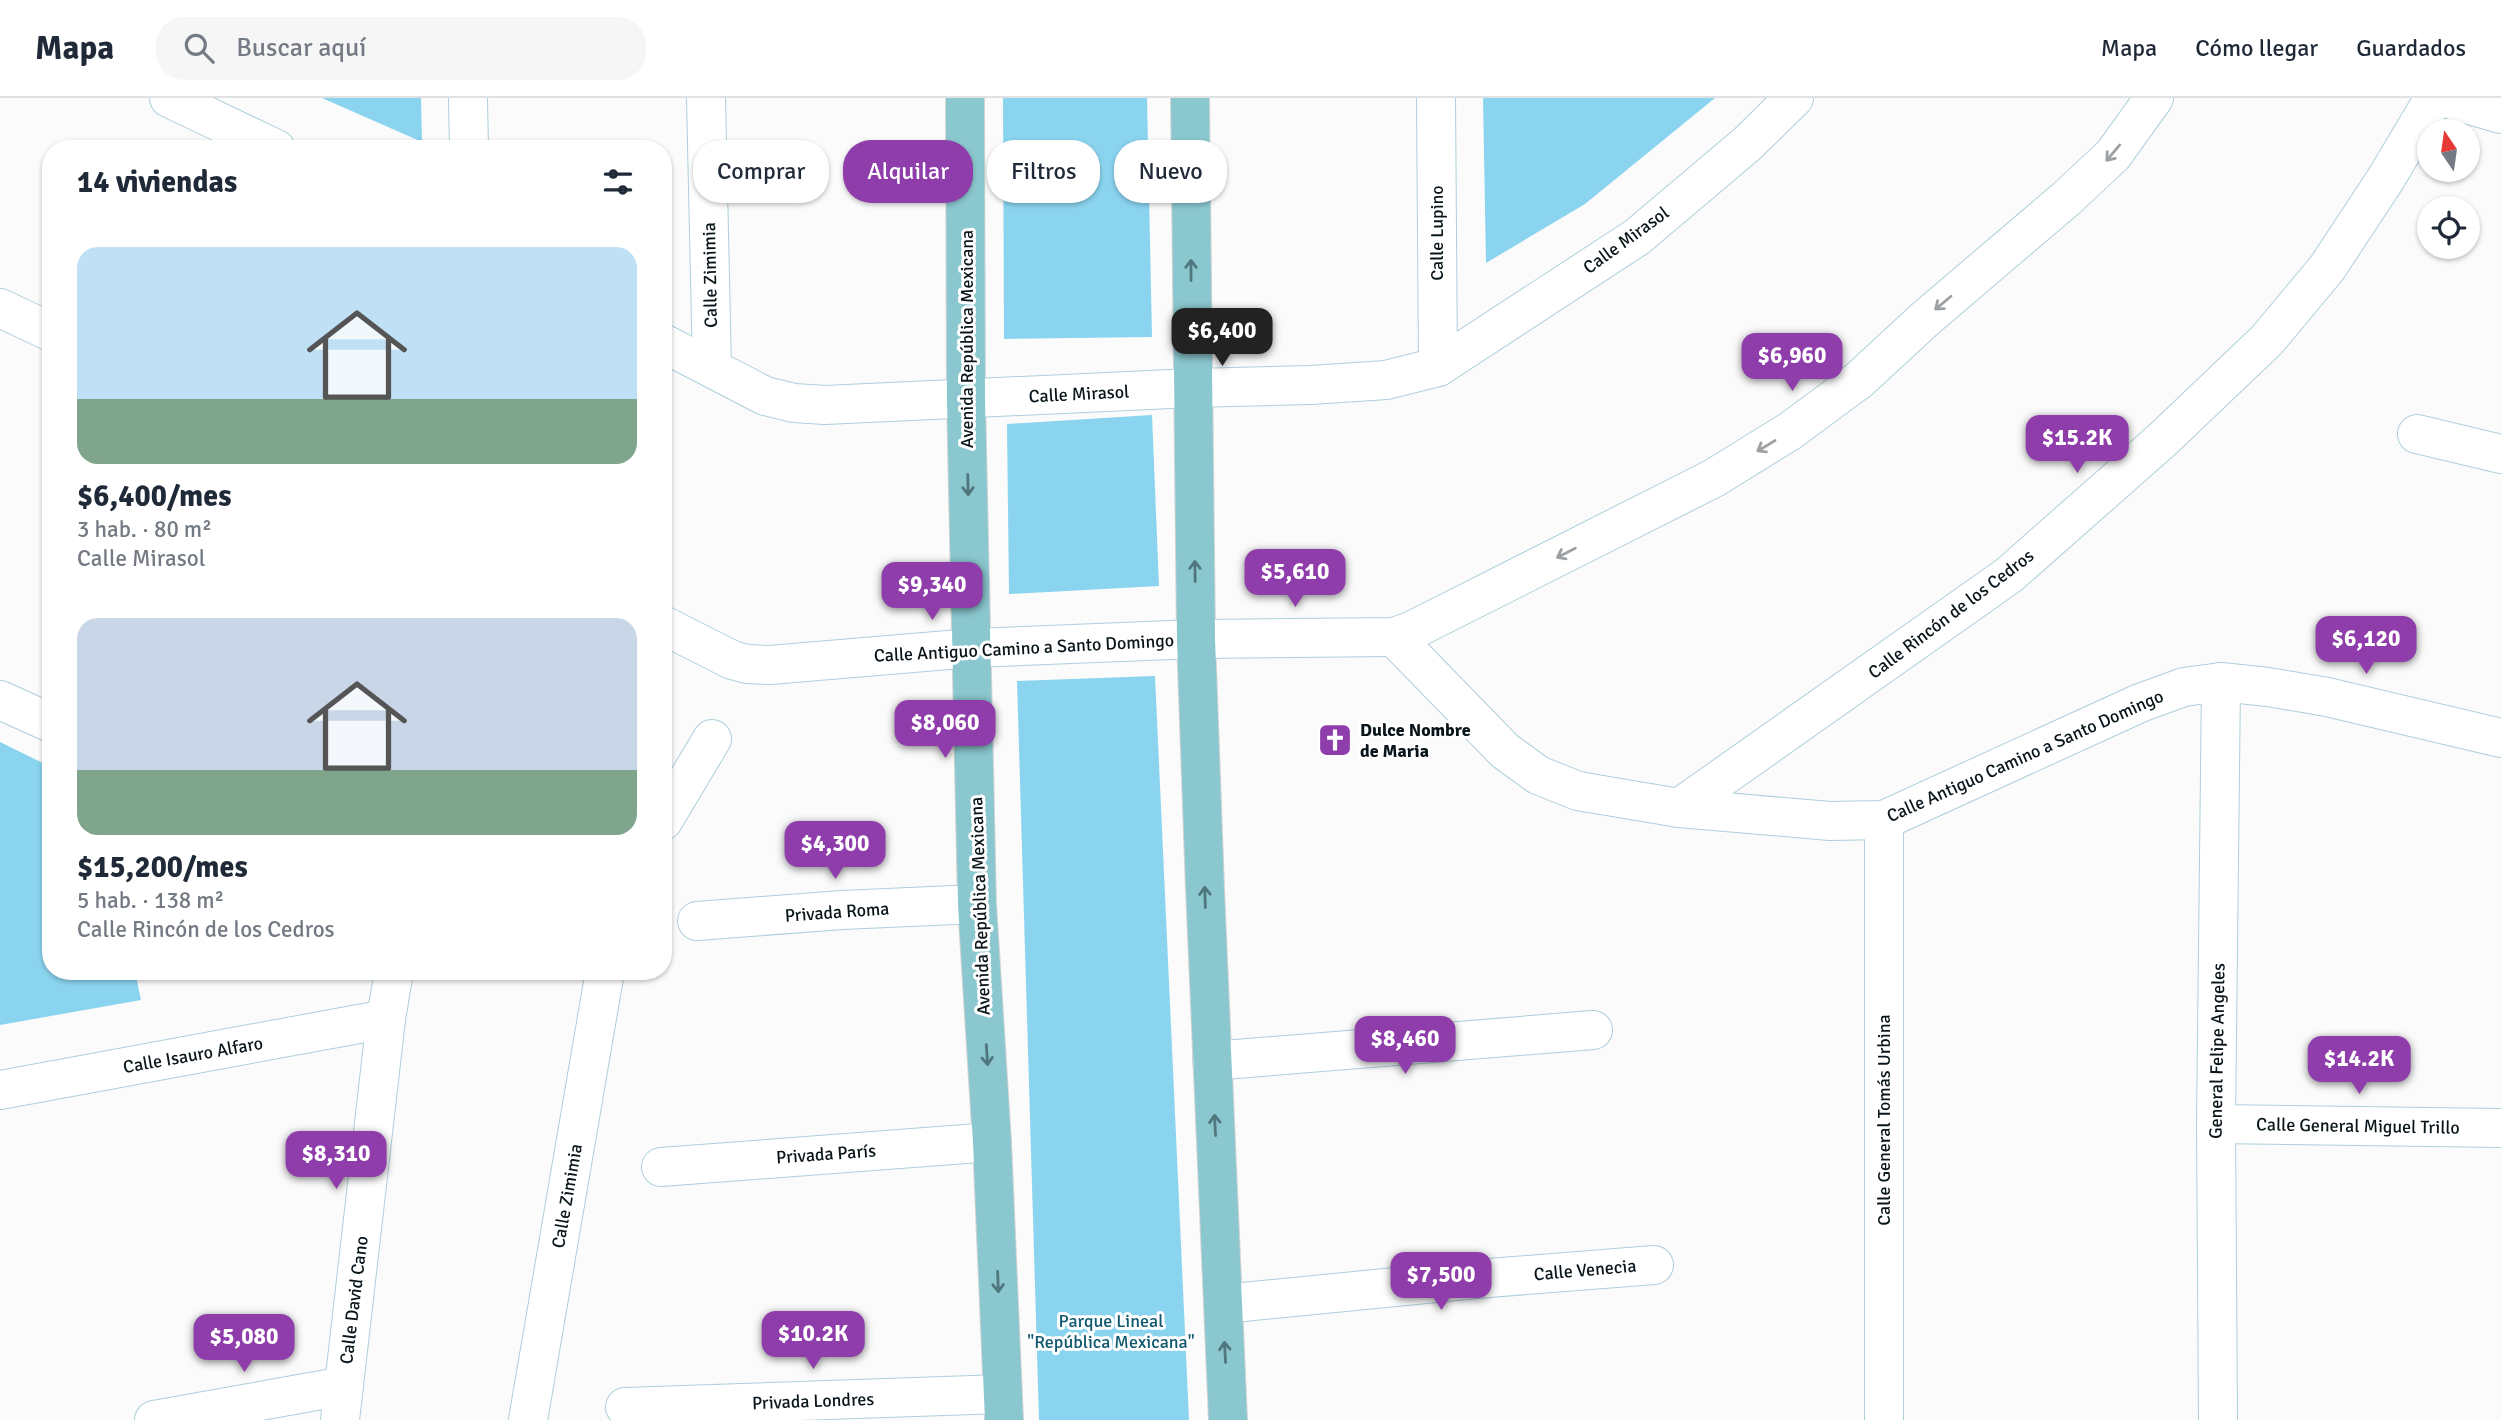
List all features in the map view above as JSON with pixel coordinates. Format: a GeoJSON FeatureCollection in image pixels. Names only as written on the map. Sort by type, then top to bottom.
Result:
{"type":"FeatureCollection","features":[{"type":"Feature","properties":{"kind":"main road","name":"Avenida República Mexicana"},"geometry":{"type":"LineString","coordinates":[[965,98],[966,400],[977,904],[992,1142],[1003,1407]]}},
{"type":"Feature","properties":{"kind":"main road"},"geometry":{"type":"LineString","coordinates":[[1190,98],[1196,639],[1228,1420]]}},
{"type":"Feature","properties":{"kind":"street"},"geometry":{"type":"LineString","coordinates":[[169,98],[257,140]]}},
{"type":"Feature","properties":{"kind":"street"},"geometry":{"type":"LineString","coordinates":[[468,98],[469,140]]}},
{"type":"Feature","properties":{"kind":"street","name":"Calle Zimimia"},"geometry":{"type":"LineString","coordinates":[[706,98],[712,368]]}},
{"type":"Feature","properties":{"kind":"street","name":"Calle Lupino"},"geometry":{"type":"LineString","coordinates":[[1436,98],[1438,368]]}},
{"type":"Feature","properties":{"kind":"street","name":"Calle Mirasol"},"geometry":{"type":"LineString","coordinates":[[672,348],[765,396],[794,403],[825,405],[1386,380],[1438,368],[1637,237],[1747,144],[1794,98]]}},
{"type":"Feature","properties":{"kind":"street","name":"Calle Antiguo Camino a Santo Domingo"},"geometry":{"type":"LineString","coordinates":[[672,630],[732,660],[769,665],[972,648],[1196,639],[1394,637],[1430,623],[1714,478],[1790,431],[1859,380],[1925,319],[2067,198],[2113,155],[2154,98]]}},
{"type":"Feature","properties":{"kind":"street","name":"Calle Rincón de los Cedros"},"geometry":{"type":"LineString","coordinates":[[1679,808],[2010,575],[2162,440],[2267,340],[2327,268],[2385,180],[2434,98]]}},
{"type":"Feature","properties":{"kind":"street"},"geometry":{"type":"LineString","coordinates":[[2445,98],[2501,114]]}},
{"type":"Feature","properties":{"kind":"street"},"geometry":{"type":"LineString","coordinates":[[0,308],[42,328]]}},
{"type":"Feature","properties":{"kind":"street"},"geometry":{"type":"LineString","coordinates":[[2417,434],[2501,454]]}},
{"type":"Feature","properties":{"kind":"street","name":"Calle Antiguo Camino a Santo Domingo"},"geometry":{"type":"LineString","coordinates":[[1394,637],[1505,751],[1538,775],[1578,791],[1679,808],[1830,821],[1884,820],[2140,703],[2184,687],[2221,682],[2327,698],[2501,738]]}},
{"type":"Feature","properties":{"kind":"street","name":"General Felipe Angeles"},"geometry":{"type":"LineString","coordinates":[[2218,1420],[2216,1124],[2221,682]]}},
{"type":"Feature","properties":{"kind":"street"},"geometry":{"type":"LineString","coordinates":[[0,699],[42,719]]}},
{"type":"Feature","properties":{"kind":"street"},"geometry":{"type":"LineString","coordinates":[[672,806],[712,739]]}},
{"type":"Feature","properties":{"kind":"street","name":"Calle General Tomás Urbina"},"geometry":{"type":"LineString","coordinates":[[1884,820],[1884,1420]]}},
{"type":"Feature","properties":{"kind":"street","name":"Privada Roma"},"geometry":{"type":"LineString","coordinates":[[696,921],[842,910],[977,904]]}},
{"type":"Feature","properties":{"kind":"street","name":"Calle David Cano"},"geometry":{"type":"LineString","coordinates":[[342,1403],[392,980]]}},
{"type":"Feature","properties":{"kind":"street","name":"Calle Zimimia"},"geometry":{"type":"LineString","coordinates":[[528,1420],[603,980]]}},
{"type":"Feature","properties":{"kind":"street","name":"Calle Isauro Alfaro"},"geometry":{"type":"LineString","coordinates":[[0,1090],[386,1019]]}},
{"type":"Feature","properties":{"kind":"street"},"geometry":{"type":"LineString","coordinates":[[1212,1060],[1593,1030]]}},
{"type":"Feature","properties":{"kind":"street","name":"Calle General Miguel Trillo"},"geometry":{"type":"LineString","coordinates":[[2216,1124],[2501,1128]]}},
{"type":"Feature","properties":{"kind":"street","name":"Privada París"},"geometry":{"type":"LineString","coordinates":[[661,1167],[992,1142]]}},
{"type":"Feature","properties":{"kind":"street","name":"Calle Venecia"},"geometry":{"type":"LineString","coordinates":[[1223,1304],[1654,1265]]}},
{"type":"Feature","properties":{"kind":"street"},"geometry":{"type":"LineString","coordinates":[[155,1420],[342,1403]]}},
{"type":"Feature","properties":{"kind":"street","name":"Privada Londres"},"geometry":{"type":"LineString","coordinates":[[625,1407],[713,1412],[1003,1407]]}},
{"type":"Feature","properties":{"kind":"green space"},"geometry":{"type":"Polygon","coordinates":[[[322,98],[421,98],[422,140],[322,98]]]}},
{"type":"Feature","properties":{"kind":"green space"},"geometry":{"type":"Polygon","coordinates":[[[1003,98],[1147,98],[1148,140],[1114,140],[1114,203],[1149,203],[1152,337],[1004,339],[1003,203],[1100,203],[1100,140],[1003,140],[1003,98]]]}},
{"type":"Feature","properties":{"kind":"green space"},"geometry":{"type":"Polygon","coordinates":[[[1483,98],[1715,98],[1585,204],[1486,263],[1483,98]]]}},
{"type":"Feature","properties":{"kind":"green space"},"geometry":{"type":"Polygon","coordinates":[[[1152,415],[1159,586],[1009,594],[1007,424],[1152,415]]]}},
{"type":"Feature","properties":{"kind":"green space","name":"Parque Lineal \"República Mexicana\""},"geometry":{"type":"Polygon","coordinates":[[[1155,676],[1189,1420],[1039,1420],[1017,681],[1155,676]]]}},
{"type":"Feature","properties":{"kind":"green space"},"geometry":{"type":"Polygon","coordinates":[[[0,742],[42,763],[42,980],[137,980],[141,1000],[0,1025],[0,742]]]}},
{"type":"Feature","properties":{"kind":"place","name":"Dulce Nombre de Maria"},"geometry":{"type":"Point","coordinates":[1335,740]}}]}
